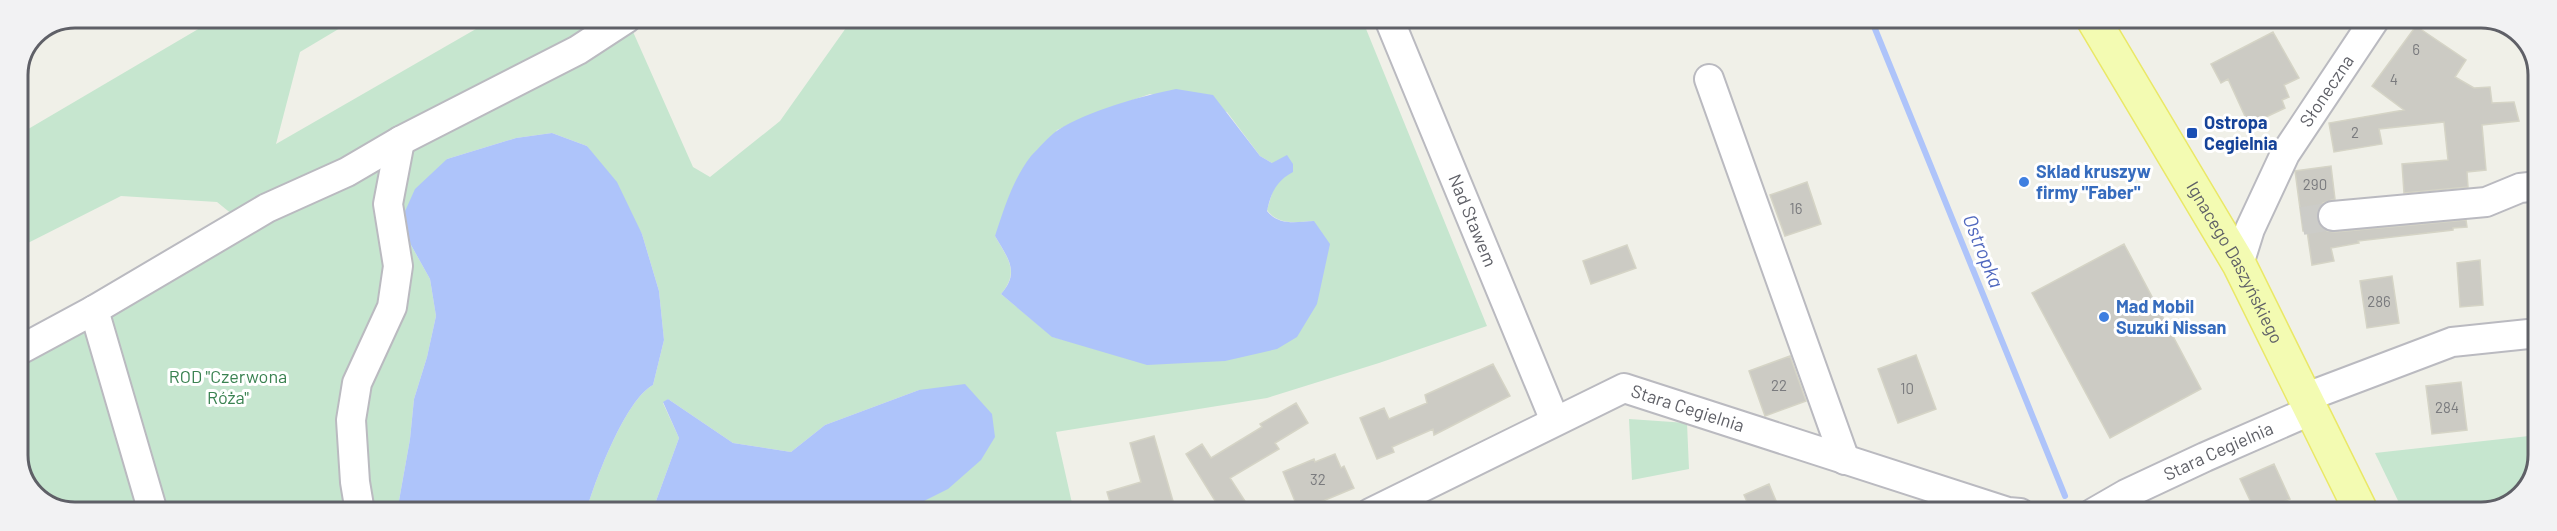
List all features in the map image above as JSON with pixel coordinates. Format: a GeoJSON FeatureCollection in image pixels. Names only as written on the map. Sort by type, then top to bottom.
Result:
{"type":"FeatureCollection","features":[{"type":"Feature","properties":{"kind":"main road","name":"Ignacego Daszyńskiego"},"geometry":{"type":"LineString","coordinates":[[2098,28],[2239,264],[2356,502]]}},
{"type":"Feature","properties":{"kind":"street"},"geometry":{"type":"LineString","coordinates":[[29,345],[94,310],[267,208],[347,172],[400,141],[578,50],[612,28]]}},
{"type":"Feature","properties":{"kind":"street","name":"Nad Stawem"},"geometry":{"type":"LineString","coordinates":[[1393,28],[1556,421]]}},
{"type":"Feature","properties":{"kind":"street","name":"Słoneczna"},"geometry":{"type":"LineString","coordinates":[[2239,264],[2250,229],[2285,154],[2369,28]]}},
{"type":"Feature","properties":{"kind":"street"},"geometry":{"type":"LineString","coordinates":[[1709,80],[1845,460]]}},
{"type":"Feature","properties":{"kind":"street"},"geometry":{"type":"LineString","coordinates":[[358,502],[351,420],[357,383],[392,307],[398,266],[388,204],[400,141]]}},
{"type":"Feature","properties":{"kind":"street"},"geometry":{"type":"LineString","coordinates":[[2333,216],[2486,202],[2520,188],[2528,187]]}},
{"type":"Feature","properties":{"kind":"street"},"geometry":{"type":"LineString","coordinates":[[94,310],[150,502]]}},
{"type":"Feature","properties":{"kind":"street","name":"Stara Cegielnia"},"geometry":{"type":"LineString","coordinates":[[2112,502],[2307,404],[2452,342],[2528,334]]}},
{"type":"Feature","properties":{"kind":"street","name":"Stara Cegielnia"},"geometry":{"type":"LineString","coordinates":[[1392,502],[1624,388],[1977,502]]}},
{"type":"Feature","properties":{"kind":"green space","name":"ROD \"Czerwona Róża\""},"geometry":{"type":"Polygon","coordinates":[[[200,28],[340,28],[300,52],[276,144],[478,28],[631,28],[693,167],[710,177],[780,121],[846,28],[1366,28],[1487,326],[1267,398],[1056,432],[1072,502],[913,502],[919,390],[825,425],[791,452],[733,443],[668,399],[663,403],[679,438],[656,502],[589,502],[612,442],[642,393],[653,385],[664,340],[659,291],[642,234],[587,146],[552,133],[516,138],[447,159],[411,245],[430,279],[436,316],[427,357],[414,399],[410,439],[399,502],[67,502],[47,493],[35,479],[30,467],[29,350],[238,219],[217,202],[121,196],[28,243],[28,129],[200,28]],[[1150,94],[1095,113],[1057,130],[995,236],[1008,258],[1011,272],[1007,286],[1001,294],[1053,337],[1072,342],[1314,221],[1282,221],[1267,210],[1273,190],[1282,177],[1272,163],[1260,156],[1227,112],[1150,94]]]}},
{"type":"Feature","properties":{"kind":"green space"},"geometry":{"type":"Polygon","coordinates":[[[1629,419],[1687,423],[1689,469],[1632,480],[1629,419]]]}},
{"type":"Feature","properties":{"kind":"green space"},"geometry":{"type":"Polygon","coordinates":[[[2528,436],[2528,464],[2522,479],[2510,493],[2490,502],[2399,502],[2375,453],[2528,436]]]}},
{"type":"Feature","properties":{"kind":"water"},"geometry":{"type":"Polygon","coordinates":[[[1176,89],[1213,95],[1260,156],[1272,163],[1287,155],[1293,164],[1293,172],[1282,179],[1275,188],[1267,211],[1282,221],[1314,221],[1330,244],[1317,304],[1297,337],[1277,349],[1225,361],[1147,365],[1052,337],[1001,294],[1007,286],[1011,272],[1007,258],[995,236],[1014,184],[1031,156],[1055,133],[1070,123],[1131,100],[1176,89]]]}},
{"type":"Feature","properties":{"kind":"water"},"geometry":{"type":"Polygon","coordinates":[[[552,133],[587,146],[617,182],[642,234],[659,291],[664,340],[653,385],[642,393],[612,442],[589,502],[399,502],[410,439],[414,399],[427,357],[436,316],[430,279],[411,245],[402,218],[415,189],[447,159],[516,138],[552,133]]]}},
{"type":"Feature","properties":{"kind":"water"},"geometry":{"type":"Polygon","coordinates":[[[965,384],[992,414],[995,437],[981,460],[948,489],[922,502],[656,502],[679,438],[663,402],[668,399],[733,443],[791,452],[825,425],[919,390],[965,384]]]}},
{"type":"Feature","properties":{"kind":"building"},"geometry":{"type":"Polygon","coordinates":[[[2415,28],[2419,28],[2466,60],[2455,77],[2474,88],[2490,87],[2492,103],[2514,102],[2519,121],[2482,125],[2486,170],[2467,172],[2468,187],[2404,193],[2402,164],[2448,160],[2444,122],[2379,129],[2382,144],[2334,152],[2329,123],[2404,110],[2372,86],[2415,28]]]}},
{"type":"Feature","properties":{"kind":"building"},"geometry":{"type":"Polygon","coordinates":[[[2273,32],[2299,78],[2284,85],[2289,97],[2282,100],[2285,108],[2249,125],[2228,79],[2221,83],[2211,64],[2273,32]]]}},
{"type":"Feature","properties":{"kind":"building"},"geometry":{"type":"Polygon","coordinates":[[[2331,166],[2335,199],[2323,203],[2318,209],[2317,217],[2320,226],[2327,231],[2466,220],[2467,227],[2358,241],[2359,243],[2331,248],[2334,261],[2312,265],[2307,231],[2303,231],[2295,171],[2331,166]]]}},
{"type":"Feature","properties":{"kind":"building"},"geometry":{"type":"Polygon","coordinates":[[[1807,182],[1821,224],[1785,236],[1770,195],[1807,182]]]}},
{"type":"Feature","properties":{"kind":"building","name":"Mad Mobil Suzuki Nissan"},"geometry":{"type":"Polygon","coordinates":[[[2124,244],[2201,389],[2110,438],[2032,293],[2124,244]]]}},
{"type":"Feature","properties":{"kind":"building"},"geometry":{"type":"Polygon","coordinates":[[[1627,245],[1636,268],[1591,284],[1583,261],[1627,245]]]}},
{"type":"Feature","properties":{"kind":"building"},"geometry":{"type":"Polygon","coordinates":[[[2480,260],[2483,305],[2460,307],[2457,263],[2480,260]]]}},
{"type":"Feature","properties":{"kind":"building"},"geometry":{"type":"Polygon","coordinates":[[[2392,276],[2399,323],[2367,328],[2360,281],[2392,276]]]}},
{"type":"Feature","properties":{"kind":"building"},"geometry":{"type":"Polygon","coordinates":[[[1916,355],[1936,409],[1898,423],[1878,369],[1916,355]]]}},
{"type":"Feature","properties":{"kind":"building"},"geometry":{"type":"Polygon","coordinates":[[[1790,356],[1806,401],[1765,416],[1749,371],[1790,356]]]}},
{"type":"Feature","properties":{"kind":"building"},"geometry":{"type":"Polygon","coordinates":[[[1493,364],[1510,396],[1434,435],[1433,429],[1392,447],[1394,452],[1377,459],[1360,418],[1384,408],[1389,419],[1427,403],[1425,395],[1493,364]]]}},
{"type":"Feature","properties":{"kind":"building"},"geometry":{"type":"Polygon","coordinates":[[[2461,382],[2467,430],[2432,434],[2426,386],[2461,382]]]}},
{"type":"Feature","properties":{"kind":"building"},"geometry":{"type":"Polygon","coordinates":[[[1296,403],[1308,423],[1275,443],[1279,449],[1230,478],[1246,502],[1216,502],[1186,454],[1202,444],[1211,458],[1262,427],[1260,424],[1296,403]]]}},
{"type":"Feature","properties":{"kind":"building"},"geometry":{"type":"Polygon","coordinates":[[[1154,436],[1173,501],[1110,502],[1107,492],[1141,482],[1130,443],[1154,436]]]}},
{"type":"Feature","properties":{"kind":"building"},"geometry":{"type":"Polygon","coordinates":[[[1335,454],[1341,468],[1344,466],[1354,488],[1321,502],[1295,502],[1283,472],[1314,459],[1315,462],[1335,454]]]}},
{"type":"Feature","properties":{"kind":"building"},"geometry":{"type":"Polygon","coordinates":[[[2274,464],[2290,499],[2283,502],[2251,502],[2240,479],[2274,464]]]}},
{"type":"Feature","properties":{"kind":"building"},"geometry":{"type":"Polygon","coordinates":[[[1769,484],[1776,502],[1747,502],[1744,495],[1769,484]]]}},
{"type":"Feature","properties":{"kind":"waterway","name":"Ostropka"},"geometry":{"type":"LineString","coordinates":[[1875,28],[2065,496]]}},
{"type":"Feature","properties":{"kind":"tunnel"},"geometry":{"type":"LineString","coordinates":[[2302,221],[2333,216]]}},
{"type":"Feature","properties":{"kind":"place","name":"Ostropa Cegielnia"},"geometry":{"type":"Point","coordinates":[2192,133]}},
{"type":"Feature","properties":{"kind":"place","name":"Sklad kruszyw firmy \"Faber\""},"geometry":{"type":"Point","coordinates":[2024,182]}},
{"type":"Feature","properties":{"kind":"place","name":"Mad Mobil Suzuki Nissan"},"geometry":{"type":"Point","coordinates":[2104,317]}}]}
